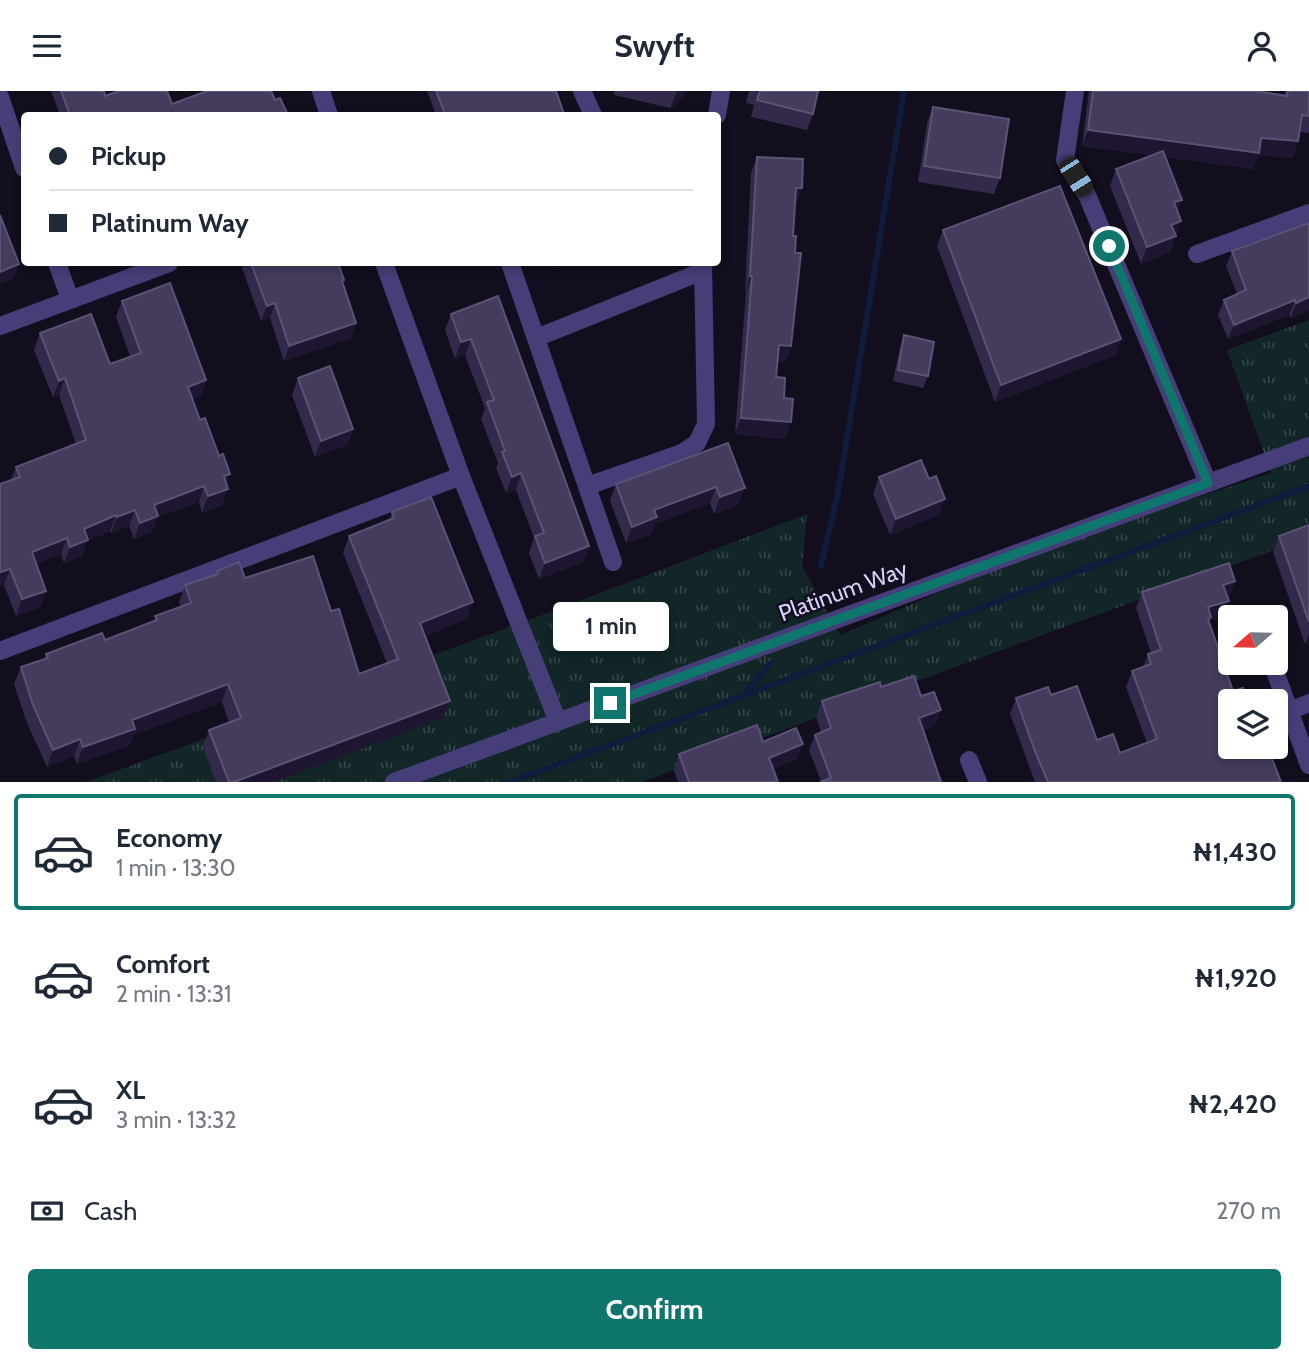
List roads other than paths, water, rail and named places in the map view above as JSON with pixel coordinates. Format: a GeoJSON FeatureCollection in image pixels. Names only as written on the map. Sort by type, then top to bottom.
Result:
{"type":"FeatureCollection","features":[{"type":"Feature","properties":{"kind":"street"},"geometry":{"type":"LineString","coordinates":[[321,91],[328,112]]}},
{"type":"Feature","properties":{"kind":"street"},"geometry":{"type":"LineString","coordinates":[[582,91],[592,112]]}},
{"type":"Feature","properties":{"kind":"street"},"geometry":{"type":"LineString","coordinates":[[718,112],[722,91]]}},
{"type":"Feature","properties":{"kind":"street"},"geometry":{"type":"LineString","coordinates":[[1074,91],[1065,160],[1087,195],[1208,483]]}},
{"type":"Feature","properties":{"kind":"street"},"geometry":{"type":"LineString","coordinates":[[0,97],[21,159]]}},
{"type":"Feature","properties":{"kind":"street"},"geometry":{"type":"LineString","coordinates":[[1197,254],[1309,213]]}},
{"type":"Feature","properties":{"kind":"street"},"geometry":{"type":"LineString","coordinates":[[58,266],[70,299]]}},
{"type":"Feature","properties":{"kind":"street"},"geometry":{"type":"LineString","coordinates":[[0,326],[161,266]]}},
{"type":"Feature","properties":{"kind":"street"},"geometry":{"type":"LineString","coordinates":[[385,266],[461,476],[558,722]]}},
{"type":"Feature","properties":{"kind":"street"},"geometry":{"type":"LineString","coordinates":[[511,266],[613,562]]}},
{"type":"Feature","properties":{"kind":"street"},"geometry":{"type":"LineString","coordinates":[[536,338],[703,267],[706,424],[697,443],[682,453],[587,486]]}},
{"type":"Feature","properties":{"kind":"street","name":"Platinum Way"},"geometry":{"type":"LineString","coordinates":[[394,782],[1309,446]]}},
{"type":"Feature","properties":{"kind":"street"},"geometry":{"type":"LineString","coordinates":[[0,651],[461,476]]}},
{"type":"Feature","properties":{"kind":"street"},"geometry":{"type":"LineString","coordinates":[[1276,675],[1309,765]]}},
{"type":"Feature","properties":{"kind":"street"},"geometry":{"type":"LineString","coordinates":[[1289,711],[1309,703]]}},
{"type":"Feature","properties":{"kind":"street"},"geometry":{"type":"LineString","coordinates":[[969,760],[978,782]]}},
{"type":"Feature","properties":{"kind":"waterway"},"geometry":{"type":"LineString","coordinates":[[821,565],[838,493],[904,91]]}},
{"type":"Feature","properties":{"kind":"waterway"},"geometry":{"type":"LineString","coordinates":[[510,782],[1309,486]]}},
{"type":"Feature","properties":{"kind":"waterway"},"geometry":{"type":"LineString","coordinates":[[746,692],[770,664]]}}]}
